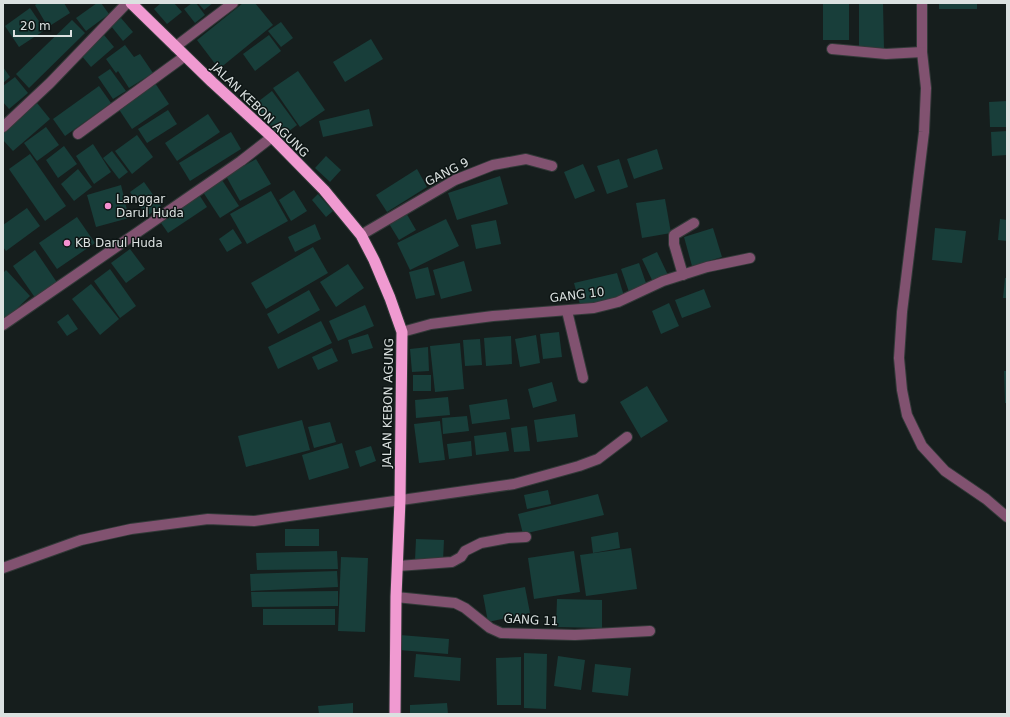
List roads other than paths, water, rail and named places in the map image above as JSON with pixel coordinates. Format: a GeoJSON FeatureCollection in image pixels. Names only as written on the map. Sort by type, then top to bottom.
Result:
{"type":"FeatureCollection","features":[{"type":"Feature","properties":{"kind":"highway","name":"JALAN KEBON AGUNG"},"geometry":{"type":"LineString","coordinates":[[131,3],[175,47],[272,137],[324,190],[361,235],[374,260],[390,298],[402,332],[395,714]]}},
{"type":"Feature","properties":{"kind":"street"},"geometry":{"type":"LineString","coordinates":[[3,126],[50,83],[127,3]]}},
{"type":"Feature","properties":{"kind":"street"},"geometry":{"type":"LineString","coordinates":[[175,47],[233,3]]}},
{"type":"Feature","properties":{"kind":"street"},"geometry":{"type":"LineString","coordinates":[[922,3],[922,52],[926,88],[924,132],[902,312],[899,358],[902,390],[907,415],[922,446],[945,471],[986,499],[1007,518]]}},
{"type":"Feature","properties":{"kind":"street"},"geometry":{"type":"LineString","coordinates":[[832,49],[886,54],[922,52]]}},
{"type":"Feature","properties":{"kind":"street"},"geometry":{"type":"LineString","coordinates":[[78,134],[185,56]]}},
{"type":"Feature","properties":{"kind":"street"},"geometry":{"type":"LineString","coordinates":[[3,325],[223,173],[272,137]]}},
{"type":"Feature","properties":{"kind":"street","name":"GANG 9"},"geometry":{"type":"LineString","coordinates":[[361,235],[455,180],[494,165],[526,159],[552,166]]}},
{"type":"Feature","properties":{"kind":"street"},"geometry":{"type":"LineString","coordinates":[[683,275],[674,244],[674,235],[694,223]]}},
{"type":"Feature","properties":{"kind":"street","name":"GANG 10"},"geometry":{"type":"LineString","coordinates":[[402,332],[431,324],[493,316],[594,308],[618,302],[664,281],[707,267],[750,258]]}},
{"type":"Feature","properties":{"kind":"street"},"geometry":{"type":"LineString","coordinates":[[567,311],[583,378]]}},
{"type":"Feature","properties":{"kind":"street"},"geometry":{"type":"LineString","coordinates":[[3,568],[81,540],[131,529],[208,519],[254,521],[514,484],[579,466],[598,459],[627,437]]}},
{"type":"Feature","properties":{"kind":"street"},"geometry":{"type":"LineString","coordinates":[[398,566],[452,562],[461,557],[465,551],[482,543],[508,538],[526,537]]}},
{"type":"Feature","properties":{"kind":"street","name":"GANG 11"},"geometry":{"type":"LineString","coordinates":[[396,597],[455,603],[465,608],[490,628],[501,633],[575,635],[650,631]]}},
{"type":"Feature","properties":{"kind":"place","name":"Langgar Darul Huda"},"geometry":{"type":"Point","coordinates":[108,206]}},
{"type":"Feature","properties":{"kind":"place","name":"KB Darul Huda"},"geometry":{"type":"Point","coordinates":[67,243]}}]}
